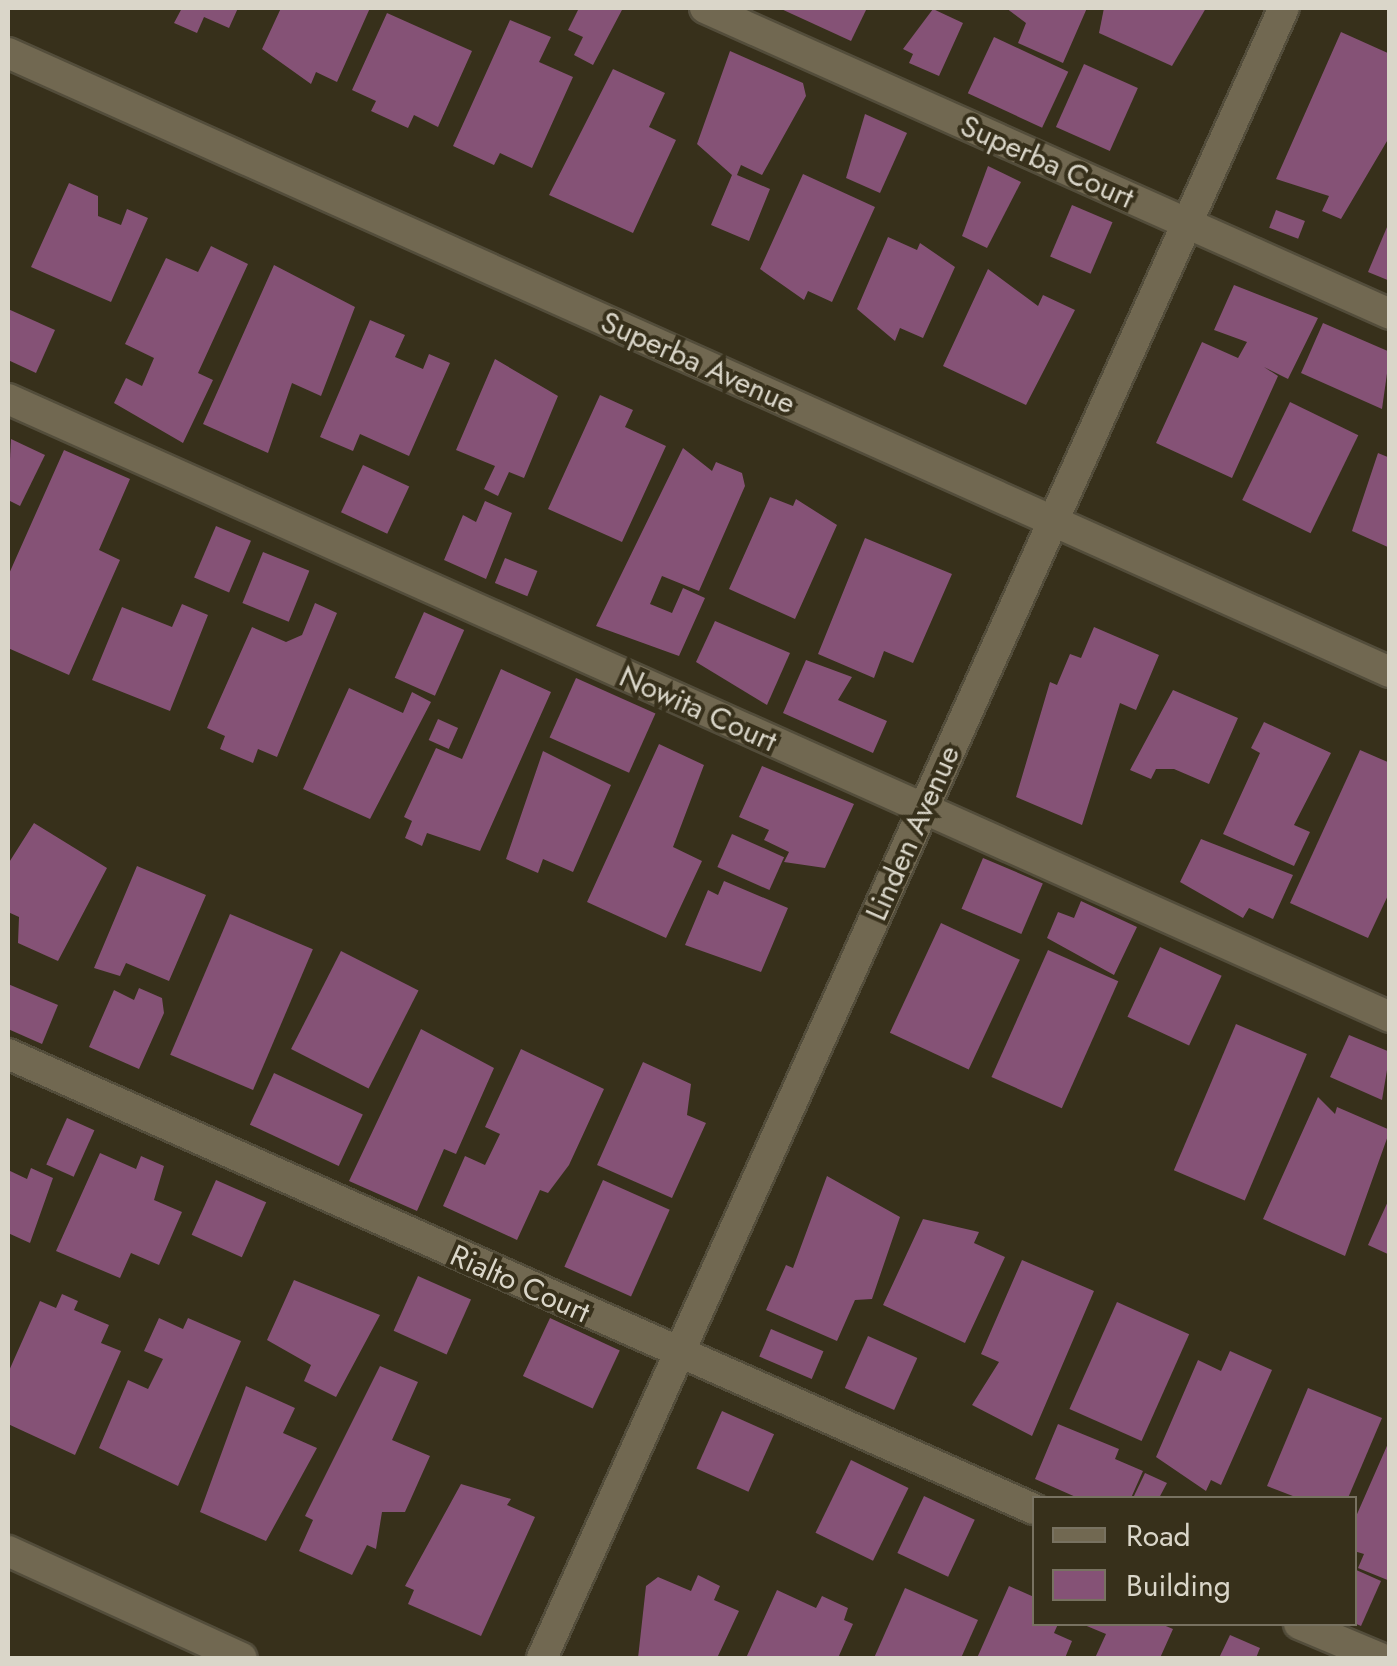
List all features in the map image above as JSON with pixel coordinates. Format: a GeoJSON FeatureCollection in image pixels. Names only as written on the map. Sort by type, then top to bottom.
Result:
{"type":"FeatureCollection","features":[{"type":"Feature","properties":{"kind":"street","name":"Superba Court"},"geometry":{"type":"LineString","coordinates":[[705,8],[1390,314]]}},
{"type":"Feature","properties":{"kind":"street","name":"Linden Avenue"},"geometry":{"type":"LineString","coordinates":[[542,1658],[681,1357],[1284,8]]}},
{"type":"Feature","properties":{"kind":"street","name":"Superba Avenue"},"geometry":{"type":"LineString","coordinates":[[8,53],[1390,672]]}},
{"type":"Feature","properties":{"kind":"street","name":"Nowita Court"},"geometry":{"type":"LineString","coordinates":[[8,399],[1390,1017]]}},
{"type":"Feature","properties":{"kind":"street","name":"Rialto Court"},"geometry":{"type":"LineString","coordinates":[[8,1054],[681,1357],[1032,1508]]}},
{"type":"Feature","properties":{"kind":"street"},"geometry":{"type":"LineString","coordinates":[[8,1551],[242,1658]]}},
{"type":"Feature","properties":{"kind":"street"},"geometry":{"type":"LineString","coordinates":[[1304,1626],[1380,1658]]}},
{"type":"Feature","properties":{"kind":"building"},"geometry":{"type":"Polygon","coordinates":[[[182,8],[238,8],[229,28],[204,17],[197,33],[174,23],[182,8]]]}},
{"type":"Feature","properties":{"kind":"building"},"geometry":{"type":"Polygon","coordinates":[[[281,8],[370,8],[337,82],[316,72],[311,84],[262,49],[281,8]]]}},
{"type":"Feature","properties":{"kind":"building"},"geometry":{"type":"Polygon","coordinates":[[[579,8],[623,8],[593,65],[574,55],[583,37],[568,30],[579,8]]]}},
{"type":"Feature","properties":{"kind":"building"},"geometry":{"type":"Polygon","coordinates":[[[779,8],[867,8],[851,41],[779,8]]]}},
{"type":"Feature","properties":{"kind":"building"},"geometry":{"type":"Polygon","coordinates":[[[1006,8],[1087,8],[1063,63],[1018,43],[1026,23],[1006,8]]]}},
{"type":"Feature","properties":{"kind":"building"},"geometry":{"type":"Polygon","coordinates":[[[1104,8],[1206,8],[1172,66],[1099,33],[1104,8]]]}},
{"type":"Feature","properties":{"kind":"building"},"geometry":{"type":"Polygon","coordinates":[[[933,9],[963,23],[939,76],[909,63],[913,54],[903,49],[933,9]]]}},
{"type":"Feature","properties":{"kind":"building"},"geometry":{"type":"Polygon","coordinates":[[[387,13],[472,51],[438,127],[414,115],[408,128],[371,111],[376,101],[352,90],[387,13]]]}},
{"type":"Feature","properties":{"kind":"building"},"geometry":{"type":"Polygon","coordinates":[[[510,20],[551,37],[539,62],[573,77],[532,168],[500,153],[494,165],[453,146],[510,20]]]}},
{"type":"Feature","properties":{"kind":"building"},"geometry":{"type":"Polygon","coordinates":[[[1341,32],[1390,54],[1390,136],[1341,219],[1322,211],[1329,196],[1276,179],[1341,32]]]}},
{"type":"Feature","properties":{"kind":"building"},"geometry":{"type":"Polygon","coordinates":[[[994,37],[1068,72],[1042,128],[968,93],[994,37]]]}},
{"type":"Feature","properties":{"kind":"building"},"geometry":{"type":"Polygon","coordinates":[[[730,51],[803,83],[806,96],[762,175],[741,165],[737,175],[770,189],[749,241],[711,225],[732,175],[697,144],[730,51]]]}},
{"type":"Feature","properties":{"kind":"building"},"geometry":{"type":"Polygon","coordinates":[[[1084,64],[1138,88],[1110,151],[1056,127],[1084,64]]]}},
{"type":"Feature","properties":{"kind":"building"},"geometry":{"type":"Polygon","coordinates":[[[613,69],[665,93],[649,127],[676,140],[633,233],[549,195],[613,69]]]}},
{"type":"Feature","properties":{"kind":"building"},"geometry":{"type":"Polygon","coordinates":[[[865,114],[907,133],[880,193],[846,178],[865,114]]]}},
{"type":"Feature","properties":{"kind":"building"},"geometry":{"type":"Polygon","coordinates":[[[988,166],[1021,182],[987,248],[962,236],[988,166]]]}},
{"type":"Feature","properties":{"kind":"building"},"geometry":{"type":"Polygon","coordinates":[[[803,174],[875,207],[832,302],[808,291],[804,300],[760,269],[803,174]]]}},
{"type":"Feature","properties":{"kind":"building"},"geometry":{"type":"Polygon","coordinates":[[[69,183],[98,196],[98,216],[121,225],[127,209],[148,218],[111,302],[31,267],[69,183]]]}},
{"type":"Feature","properties":{"kind":"building"},"geometry":{"type":"Polygon","coordinates":[[[1072,205],[1113,222],[1091,274],[1050,257],[1072,205]]]}},
{"type":"Feature","properties":{"kind":"building"},"geometry":{"type":"Polygon","coordinates":[[[1276,210],[1305,221],[1298,239],[1269,228],[1276,210]]]}},
{"type":"Feature","properties":{"kind":"building"},"geometry":{"type":"Polygon","coordinates":[[[1390,220],[1390,281],[1368,272],[1390,220]]]}},
{"type":"Feature","properties":{"kind":"building"},"geometry":{"type":"Polygon","coordinates":[[[888,237],[917,250],[920,243],[955,267],[923,338],[900,328],[895,341],[857,309],[888,237]]]}},
{"type":"Feature","properties":{"kind":"building"},"geometry":{"type":"Polygon","coordinates":[[[211,246],[248,264],[198,373],[213,380],[183,443],[114,403],[126,378],[142,386],[154,358],[125,344],[166,258],[198,272],[211,246]]]}},
{"type":"Feature","properties":{"kind":"building"},"geometry":{"type":"Polygon","coordinates":[[[274,265],[355,307],[321,396],[292,383],[268,453],[203,424],[274,265]]]}},
{"type":"Feature","properties":{"kind":"building"},"geometry":{"type":"Polygon","coordinates":[[[988,269],[1038,306],[1043,295],[1075,310],[1026,405],[943,366],[988,269]]]}},
{"type":"Feature","properties":{"kind":"building"},"geometry":{"type":"Polygon","coordinates":[[[1234,285],[1318,318],[1288,379],[1264,367],[1278,376],[1232,478],[1156,443],[1202,342],[1238,358],[1247,342],[1214,330],[1234,285]]]}},
{"type":"Feature","properties":{"kind":"building"},"geometry":{"type":"Polygon","coordinates":[[[8,309],[55,330],[36,373],[8,360],[8,309]]]}},
{"type":"Feature","properties":{"kind":"building"},"geometry":{"type":"Polygon","coordinates":[[[370,320],[405,335],[395,357],[423,369],[429,354],[450,363],[409,456],[360,434],[353,451],[320,437],[370,320]]]}},
{"type":"Feature","properties":{"kind":"building"},"geometry":{"type":"Polygon","coordinates":[[[1323,323],[1390,352],[1382,409],[1301,373],[1323,323]]]}},
{"type":"Feature","properties":{"kind":"building"},"geometry":{"type":"Polygon","coordinates":[[[495,359],[558,396],[524,478],[509,472],[498,496],[484,489],[495,466],[456,450],[495,359]]]}},
{"type":"Feature","properties":{"kind":"building"},"geometry":{"type":"Polygon","coordinates":[[[600,395],[633,410],[625,427],[666,446],[622,542],[548,509],[600,395]]]}},
{"type":"Feature","properties":{"kind":"building"},"geometry":{"type":"Polygon","coordinates":[[[1290,402],[1358,435],[1311,533],[1242,500],[1290,402]]]}},
{"type":"Feature","properties":{"kind":"building"},"geometry":{"type":"Polygon","coordinates":[[[11,439],[45,455],[20,506],[8,500],[11,439]]]}},
{"type":"Feature","properties":{"kind":"building"},"geometry":{"type":"Polygon","coordinates":[[[683,448],[712,471],[716,462],[742,473],[745,486],[699,591],[662,576],[650,604],[672,613],[683,588],[705,598],[679,656],[596,626],[683,448]]]}},
{"type":"Feature","properties":{"kind":"building"},"geometry":{"type":"Polygon","coordinates":[[[64,450],[130,479],[99,550],[120,560],[69,675],[8,648],[8,576],[64,450]]]}},
{"type":"Feature","properties":{"kind":"building"},"geometry":{"type":"Polygon","coordinates":[[[1378,453],[1390,458],[1390,548],[1352,531],[1378,453]]]}},
{"type":"Feature","properties":{"kind":"building"},"geometry":{"type":"Polygon","coordinates":[[[363,465],[409,487],[387,534],[341,512],[363,465]]]}},
{"type":"Feature","properties":{"kind":"building"},"geometry":{"type":"Polygon","coordinates":[[[770,497],[793,506],[796,499],[837,525],[795,619],[729,589],[770,497]]]}},
{"type":"Feature","properties":{"kind":"building"},"geometry":{"type":"Polygon","coordinates":[[[485,501],[512,513],[486,579],[444,560],[463,515],[476,522],[485,501]]]}},
{"type":"Feature","properties":{"kind":"building"},"geometry":{"type":"Polygon","coordinates":[[[216,526],[251,541],[229,592],[194,578],[216,526]]]}},
{"type":"Feature","properties":{"kind":"building"},"geometry":{"type":"Polygon","coordinates":[[[865,538],[952,574],[913,663],[884,651],[874,678],[818,654],[865,538]]]}},
{"type":"Feature","properties":{"kind":"building"},"geometry":{"type":"Polygon","coordinates":[[[263,552],[309,571],[289,622],[242,603],[263,552]]]}},
{"type":"Feature","properties":{"kind":"building"},"geometry":{"type":"Polygon","coordinates":[[[505,558],[537,571],[527,596],[495,583],[505,558]]]}},
{"type":"Feature","properties":{"kind":"building"},"geometry":{"type":"Polygon","coordinates":[[[315,603],[337,613],[277,757],[258,749],[253,763],[220,749],[225,736],[207,728],[252,627],[286,642],[302,635],[315,603]]]}},
{"type":"Feature","properties":{"kind":"building"},"geometry":{"type":"Polygon","coordinates":[[[182,604],[208,615],[170,711],[92,680],[122,607],[172,627],[182,604]]]}},
{"type":"Feature","properties":{"kind":"building"},"geometry":{"type":"Polygon","coordinates":[[[424,612],[464,630],[435,696],[395,678],[424,612]]]}},
{"type":"Feature","properties":{"kind":"building"},"geometry":{"type":"Polygon","coordinates":[[[715,621],[790,653],[767,705],[696,662],[715,621]]]}},
{"type":"Feature","properties":{"kind":"building"},"geometry":{"type":"Polygon","coordinates":[[[1094,627],[1159,655],[1136,710],[1120,703],[1082,825],[1016,797],[1050,682],[1057,685],[1070,654],[1081,658],[1094,627]]]}},
{"type":"Feature","properties":{"kind":"building"},"geometry":{"type":"Polygon","coordinates":[[[806,660],[852,677],[838,700],[887,721],[873,753],[783,713],[806,660]]]}},
{"type":"Feature","properties":{"kind":"building"},"geometry":{"type":"Polygon","coordinates":[[[501,669],[551,692],[480,851],[427,833],[422,846],[405,838],[412,821],[404,817],[436,748],[462,759],[501,669]]]}},
{"type":"Feature","properties":{"kind":"building"},"geometry":{"type":"Polygon","coordinates":[[[576,678],[655,713],[629,773],[550,737],[576,678]]]}},
{"type":"Feature","properties":{"kind":"building"},"geometry":{"type":"Polygon","coordinates":[[[349,688],[403,713],[412,692],[431,702],[370,819],[303,789],[349,688]]]}},
{"type":"Feature","properties":{"kind":"building"},"geometry":{"type":"Polygon","coordinates":[[[1173,690],[1238,718],[1209,784],[1174,769],[1156,769],[1151,779],[1130,770],[1173,690]]]}},
{"type":"Feature","properties":{"kind":"building"},"geometry":{"type":"Polygon","coordinates":[[[438,719],[458,728],[449,749],[429,740],[438,719]]]}},
{"type":"Feature","properties":{"kind":"building"},"geometry":{"type":"Polygon","coordinates":[[[1264,722],[1331,753],[1294,825],[1310,832],[1294,866],[1223,834],[1260,753],[1251,748],[1264,722]]]}},
{"type":"Feature","properties":{"kind":"building"},"geometry":{"type":"Polygon","coordinates":[[[659,744],[704,765],[673,847],[702,861],[666,938],[587,902],[659,744]]]}},
{"type":"Feature","properties":{"kind":"building"},"geometry":{"type":"Polygon","coordinates":[[[1360,750],[1390,763],[1390,891],[1368,938],[1290,903],[1360,750]]]}},
{"type":"Feature","properties":{"kind":"building"},"geometry":{"type":"Polygon","coordinates":[[[543,751],[611,785],[573,872],[543,859],[538,873],[506,859],[543,751]]]}},
{"type":"Feature","properties":{"kind":"building"},"geometry":{"type":"Polygon","coordinates":[[[762,766],[854,804],[825,868],[784,862],[789,852],[764,840],[769,830],[739,817],[762,766]]]}},
{"type":"Feature","properties":{"kind":"building"},"geometry":{"type":"Polygon","coordinates":[[[34,823],[107,868],[58,961],[18,943],[19,917],[8,912],[8,864],[34,823]]]}},
{"type":"Feature","properties":{"kind":"building"},"geometry":{"type":"Polygon","coordinates":[[[732,834],[784,857],[769,890],[717,867],[732,834]]]}},
{"type":"Feature","properties":{"kind":"building"},"geometry":{"type":"Polygon","coordinates":[[[1201,839],[1293,875],[1273,919],[1249,908],[1243,918],[1180,882],[1201,839]]]}},
{"type":"Feature","properties":{"kind":"building"},"geometry":{"type":"Polygon","coordinates":[[[983,858],[1043,883],[1021,934],[962,909],[983,858]]]}},
{"type":"Feature","properties":{"kind":"building"},"geometry":{"type":"Polygon","coordinates":[[[137,866],[206,895],[169,981],[126,963],[120,976],[94,968],[137,866]]]}},
{"type":"Feature","properties":{"kind":"building"},"geometry":{"type":"Polygon","coordinates":[[[724,881],[788,908],[761,972],[685,945],[708,890],[718,895],[724,881]]]}},
{"type":"Feature","properties":{"kind":"building"},"geometry":{"type":"Polygon","coordinates":[[[1081,901],[1137,927],[1114,975],[1047,938],[1058,912],[1074,918],[1081,901]]]}},
{"type":"Feature","properties":{"kind":"building"},"geometry":{"type":"Polygon","coordinates":[[[230,914],[313,949],[253,1090],[170,1055],[230,914]]]}},
{"type":"Feature","properties":{"kind":"building"},"geometry":{"type":"Polygon","coordinates":[[[941,923],[1020,960],[969,1069],[890,1033],[941,923]]]}},
{"type":"Feature","properties":{"kind":"building"},"geometry":{"type":"Polygon","coordinates":[[[1160,947],[1222,976],[1189,1046],[1127,1017],[1160,947]]]}},
{"type":"Feature","properties":{"kind":"building"},"geometry":{"type":"Polygon","coordinates":[[[1048,950],[1118,981],[1062,1108],[991,1077],[1048,950]]]}},
{"type":"Feature","properties":{"kind":"building"},"geometry":{"type":"Polygon","coordinates":[[[341,951],[419,990],[369,1089],[291,1049],[341,951]]]}},
{"type":"Feature","properties":{"kind":"building"},"geometry":{"type":"Polygon","coordinates":[[[8,984],[58,1005],[42,1044],[8,1029],[8,984]]]}},
{"type":"Feature","properties":{"kind":"building"},"geometry":{"type":"Polygon","coordinates":[[[139,988],[162,998],[164,1013],[139,1069],[89,1047],[114,990],[134,1000],[139,988]]]}},
{"type":"Feature","properties":{"kind":"building"},"geometry":{"type":"Polygon","coordinates":[[[1236,1024],[1307,1054],[1245,1200],[1174,1170],[1236,1024]]]}},
{"type":"Feature","properties":{"kind":"building"},"geometry":{"type":"Polygon","coordinates":[[[421,1029],[494,1068],[456,1154],[444,1149],[417,1211],[349,1181],[421,1029]]]}},
{"type":"Feature","properties":{"kind":"building"},"geometry":{"type":"Polygon","coordinates":[[[1349,1035],[1390,1052],[1382,1100],[1330,1077],[1349,1035]]]}},
{"type":"Feature","properties":{"kind":"building"},"geometry":{"type":"Polygon","coordinates":[[[521,1049],[604,1089],[569,1165],[548,1193],[540,1190],[517,1240],[443,1206],[465,1156],[485,1165],[500,1134],[485,1127],[521,1049]]]}},
{"type":"Feature","properties":{"kind":"building"},"geometry":{"type":"Polygon","coordinates":[[[643,1062],[691,1084],[687,1115],[706,1123],[672,1198],[597,1165],[643,1062]]]}},
{"type":"Feature","properties":{"kind":"building"},"geometry":{"type":"Polygon","coordinates":[[[274,1073],[363,1114],[339,1166],[250,1125],[274,1073]]]}},
{"type":"Feature","properties":{"kind":"building"},"geometry":{"type":"Polygon","coordinates":[[[1318,1097],[1335,1114],[1337,1107],[1390,1130],[1345,1256],[1263,1219],[1318,1097]]]}},
{"type":"Feature","properties":{"kind":"building"},"geometry":{"type":"Polygon","coordinates":[[[67,1118],[94,1130],[74,1177],[46,1165],[67,1118]]]}},
{"type":"Feature","properties":{"kind":"building"},"geometry":{"type":"Polygon","coordinates":[[[100,1153],[136,1169],[141,1156],[164,1166],[154,1200],[182,1212],[159,1265],[131,1253],[120,1278],[56,1251],[100,1153]]]}},
{"type":"Feature","properties":{"kind":"building"},"geometry":{"type":"Polygon","coordinates":[[[31,1168],[53,1178],[30,1243],[8,1233],[8,1170],[27,1179],[31,1168]]]}},
{"type":"Feature","properties":{"kind":"building"},"geometry":{"type":"Polygon","coordinates":[[[827,1176],[900,1217],[872,1299],[855,1300],[837,1341],[766,1310],[786,1265],[793,1268],[827,1176]]]}},
{"type":"Feature","properties":{"kind":"building"},"geometry":{"type":"Polygon","coordinates":[[[216,1180],[266,1202],[242,1257],[192,1235],[216,1180]]]}},
{"type":"Feature","properties":{"kind":"building"},"geometry":{"type":"Polygon","coordinates":[[[603,1180],[670,1210],[631,1296],[564,1267],[603,1180]]]}},
{"type":"Feature","properties":{"kind":"building"},"geometry":{"type":"Polygon","coordinates":[[[1390,1197],[1390,1255],[1368,1245],[1390,1197]]]}},
{"type":"Feature","properties":{"kind":"building"},"geometry":{"type":"Polygon","coordinates":[[[923,1219],[979,1232],[974,1243],[1005,1257],[965,1343],[883,1305],[923,1219]]]}},
{"type":"Feature","properties":{"kind":"building"},"geometry":{"type":"Polygon","coordinates":[[[1022,1260],[1094,1291],[1032,1436],[972,1405],[999,1362],[981,1354],[1022,1260]]]}},
{"type":"Feature","properties":{"kind":"building"},"geometry":{"type":"Polygon","coordinates":[[[418,1276],[471,1300],[447,1354],[394,1331],[418,1276]]]}},
{"type":"Feature","properties":{"kind":"building"},"geometry":{"type":"Polygon","coordinates":[[[294,1280],[380,1315],[336,1397],[304,1381],[311,1365],[267,1340],[294,1280]]]}},
{"type":"Feature","properties":{"kind":"building"},"geometry":{"type":"Polygon","coordinates":[[[62,1294],[78,1301],[74,1310],[109,1325],[101,1343],[121,1351],[75,1455],[8,1424],[8,1373],[40,1301],[56,1308],[62,1294]]]}},
{"type":"Feature","properties":{"kind":"building"},"geometry":{"type":"Polygon","coordinates":[[[1117,1302],[1189,1334],[1142,1441],[1069,1409],[1117,1302]]]}},
{"type":"Feature","properties":{"kind":"building"},"geometry":{"type":"Polygon","coordinates":[[[159,1318],[183,1329],[188,1318],[241,1341],[178,1486],[99,1448],[128,1380],[148,1389],[163,1359],[144,1351],[159,1318]]]}},
{"type":"Feature","properties":{"kind":"building"},"geometry":{"type":"Polygon","coordinates":[[[550,1318],[620,1351],[593,1409],[523,1376],[550,1318]]]}},
{"type":"Feature","properties":{"kind":"building"},"geometry":{"type":"Polygon","coordinates":[[[771,1329],[823,1351],[812,1379],[759,1357],[771,1329]]]}},
{"type":"Feature","properties":{"kind":"building"},"geometry":{"type":"Polygon","coordinates":[[[868,1336],[917,1358],[894,1410],[845,1388],[868,1336]]]}},
{"type":"Feature","properties":{"kind":"building"},"geometry":{"type":"Polygon","coordinates":[[[1230,1351],[1272,1370],[1221,1485],[1211,1480],[1206,1491],[1156,1457],[1198,1360],[1221,1371],[1230,1351]]]}},
{"type":"Feature","properties":{"kind":"building"},"geometry":{"type":"Polygon","coordinates":[[[380,1366],[418,1382],[392,1440],[430,1456],[405,1512],[382,1512],[376,1549],[367,1545],[352,1575],[299,1551],[313,1520],[305,1516],[380,1366]]]}},
{"type":"Feature","properties":{"kind":"building"},"geometry":{"type":"Polygon","coordinates":[[[246,1386],[295,1408],[283,1433],[317,1448],[266,1541],[200,1512],[246,1386]]]}},
{"type":"Feature","properties":{"kind":"building"},"geometry":{"type":"Polygon","coordinates":[[[1308,1388],[1382,1418],[1349,1496],[1293,1496],[1267,1486],[1308,1388]]]}},
{"type":"Feature","properties":{"kind":"building"},"geometry":{"type":"Polygon","coordinates":[[[722,1411],[774,1434],[748,1492],[696,1469],[722,1411]]]}},
{"type":"Feature","properties":{"kind":"building"},"geometry":{"type":"Polygon","coordinates":[[[1058,1424],[1119,1449],[1115,1459],[1143,1471],[1132,1496],[1073,1496],[1035,1479],[1058,1424]]]}},
{"type":"Feature","properties":{"kind":"building"},"geometry":{"type":"Polygon","coordinates":[[[1390,1439],[1390,1581],[1358,1568],[1364,1554],[1357,1552],[1357,1514],[1390,1439]]]}},
{"type":"Feature","properties":{"kind":"building"},"geometry":{"type":"Polygon","coordinates":[[[851,1460],[909,1488],[873,1561],[815,1533],[851,1460]]]}},
{"type":"Feature","properties":{"kind":"building"},"geometry":{"type":"Polygon","coordinates":[[[1145,1473],[1167,1483],[1160,1496],[1134,1496],[1145,1473]]]}},
{"type":"Feature","properties":{"kind":"building"},"geometry":{"type":"Polygon","coordinates":[[[461,1484],[511,1499],[507,1505],[535,1517],[481,1636],[408,1604],[414,1590],[405,1586],[461,1484]]]}},
{"type":"Feature","properties":{"kind":"building"},"geometry":{"type":"Polygon","coordinates":[[[924,1496],[975,1520],[948,1577],[897,1553],[924,1496]]]}},
{"type":"Feature","properties":{"kind":"building"},"geometry":{"type":"Polygon","coordinates":[[[1357,1570],[1381,1581],[1361,1626],[1357,1624],[1357,1570]]]}},
{"type":"Feature","properties":{"kind":"building"},"geometry":{"type":"Polygon","coordinates":[[[698,1575],[720,1586],[714,1600],[739,1611],[717,1658],[638,1658],[646,1586],[658,1577],[691,1591],[698,1575]]]}},
{"type":"Feature","properties":{"kind":"building"},"geometry":{"type":"Polygon","coordinates":[[[1009,1586],[1032,1596],[1032,1626],[1057,1626],[1054,1633],[1072,1641],[1065,1658],[977,1658],[1009,1586]]]}},
{"type":"Feature","properties":{"kind":"building"},"geometry":{"type":"Polygon","coordinates":[[[905,1588],[978,1620],[961,1658],[874,1658],[905,1588]]]}},
{"type":"Feature","properties":{"kind":"building"},"geometry":{"type":"Polygon","coordinates":[[[777,1590],[816,1608],[822,1596],[848,1608],[844,1620],[853,1624],[838,1658],[746,1658],[777,1590]]]}},
{"type":"Feature","properties":{"kind":"building"},"geometry":{"type":"Polygon","coordinates":[[[1087,1626],[1173,1629],[1160,1658],[1095,1658],[1106,1634],[1087,1626]]]}},
{"type":"Feature","properties":{"kind":"building"},"geometry":{"type":"Polygon","coordinates":[[[1230,1635],[1260,1648],[1256,1658],[1219,1658],[1230,1635]]]}}]}
